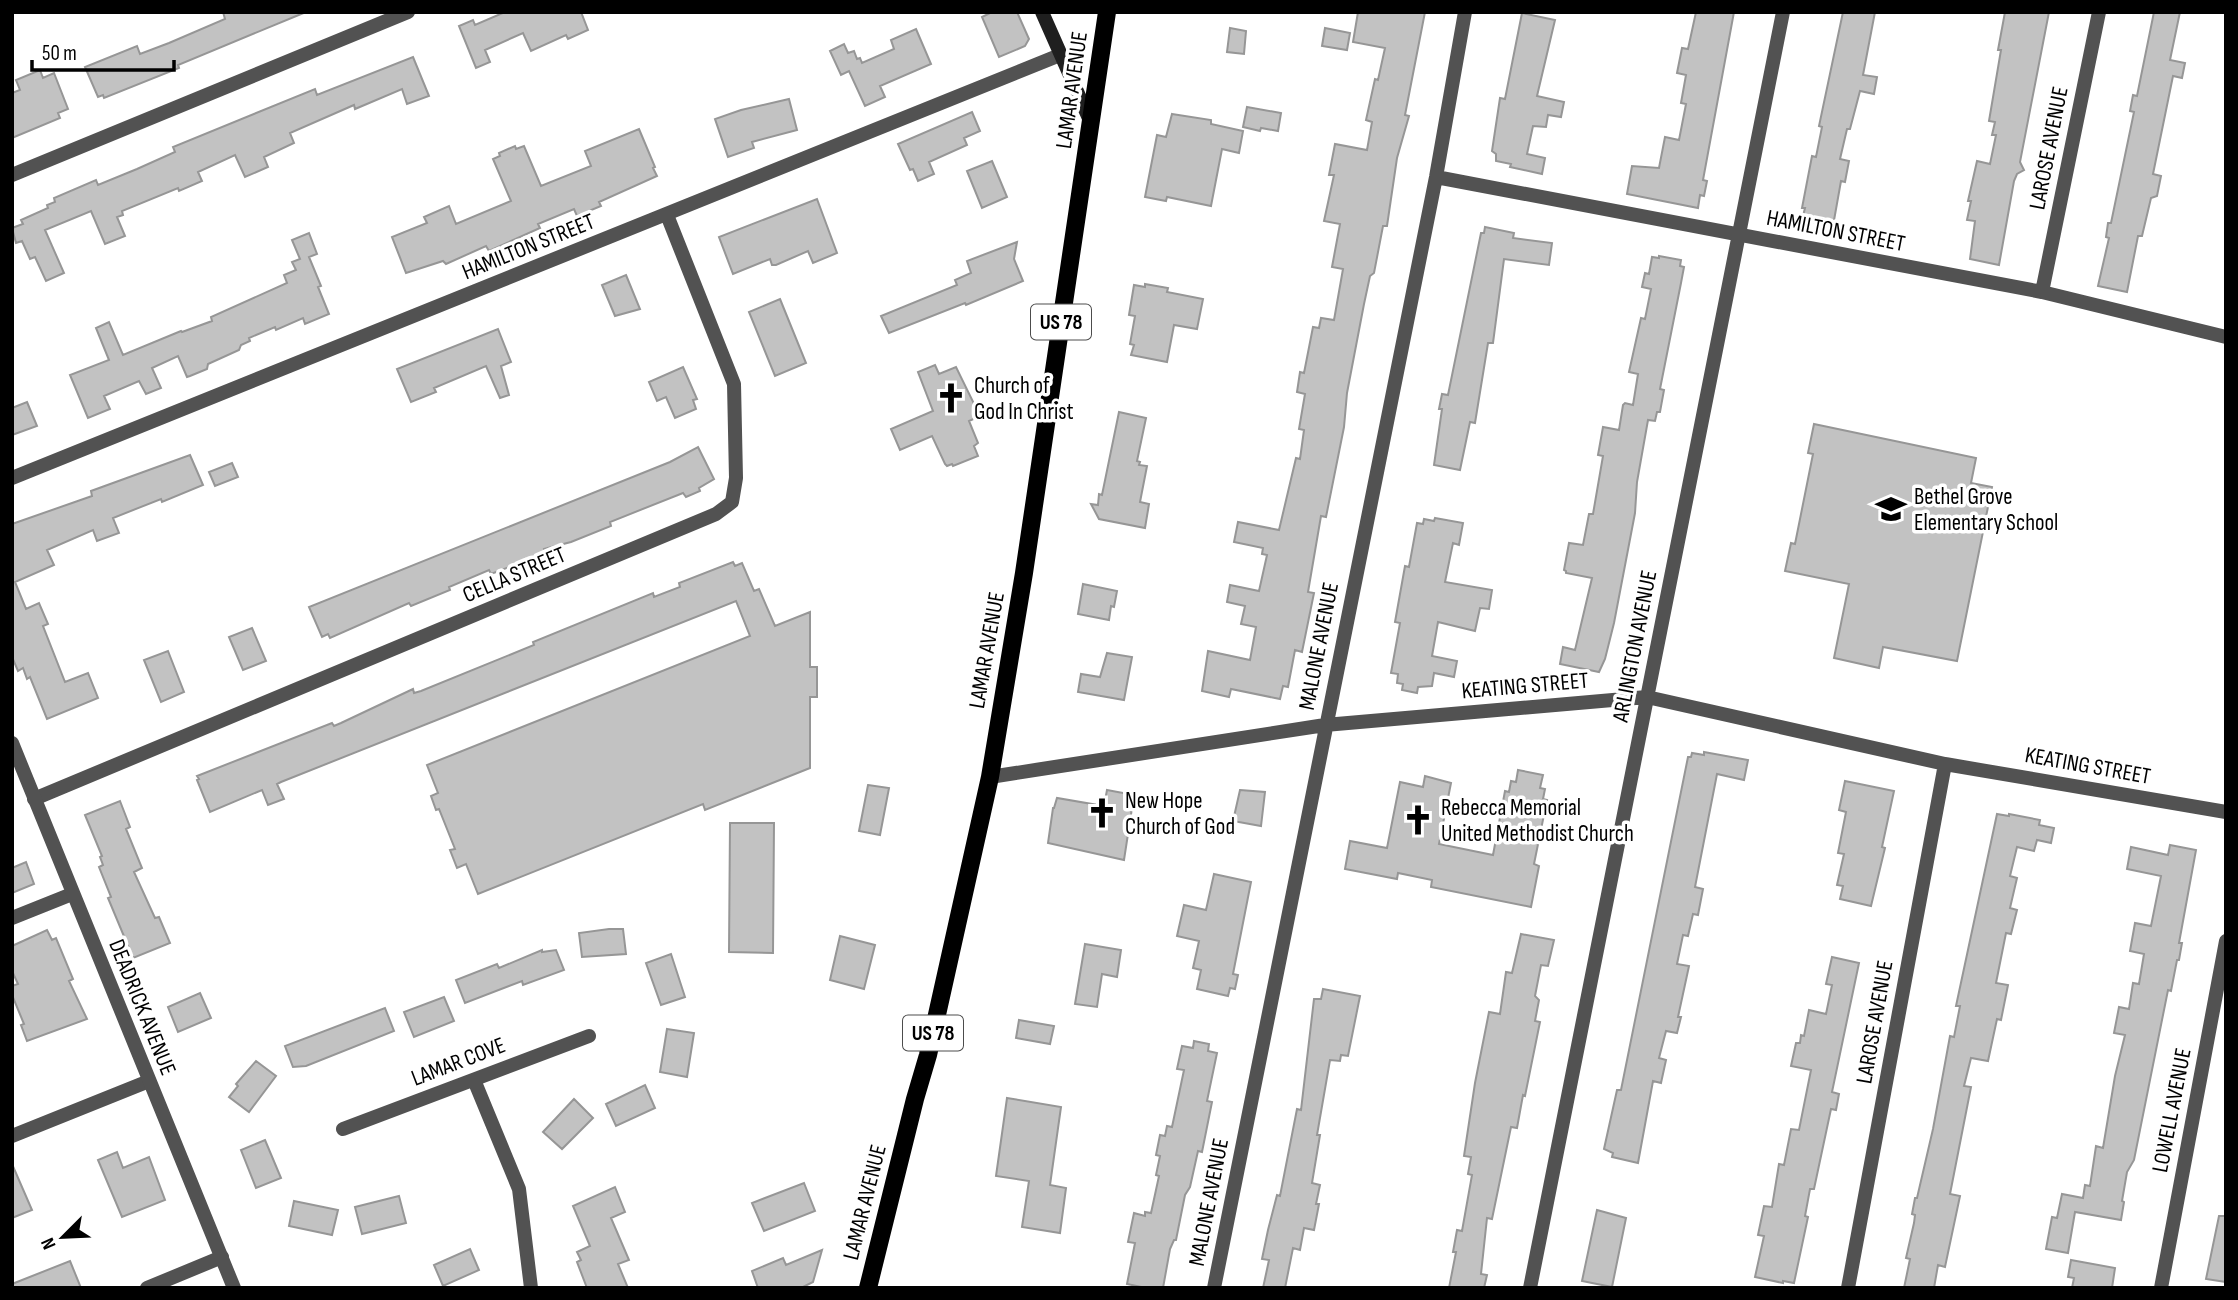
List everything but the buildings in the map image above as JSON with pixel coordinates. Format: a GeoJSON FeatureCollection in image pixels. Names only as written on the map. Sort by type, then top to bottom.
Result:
{"type":"FeatureCollection","features":[{"type":"Feature","properties":{"kind":"main road"},"geometry":{"type":"LineString","coordinates":[[1042,12],[1091,122]]}},
{"type":"Feature","properties":{"kind":"main road","name":"LAMAR AVENUE"},"geometry":{"type":"LineString","coordinates":[[868,1288],[928,1055],[990,777],[1024,573],[1107,12]]}},
{"type":"Feature","properties":{"kind":"street"},"geometry":{"type":"LineString","coordinates":[[12,176],[408,12]]}},
{"type":"Feature","properties":{"kind":"street","name":"MALONE AVENUE"},"geometry":{"type":"LineString","coordinates":[[1214,1288],[1436,177],[1465,12]]}},
{"type":"Feature","properties":{"kind":"street","name":"ARLINGTON AVENUE"},"geometry":{"type":"LineString","coordinates":[[1530,1288],[1783,12]]}},
{"type":"Feature","properties":{"kind":"street","name":"LAROSE AVENUE"},"geometry":{"type":"LineString","coordinates":[[2042,292],[2099,12]]}},
{"type":"Feature","properties":{"kind":"street","name":"HAMILTON STREET"},"geometry":{"type":"LineString","coordinates":[[12,478],[1060,55]]}},
{"type":"Feature","properties":{"kind":"street","name":"HAMILTON STREET"},"geometry":{"type":"LineString","coordinates":[[1436,177],[2042,292],[2226,337]]}},
{"type":"Feature","properties":{"kind":"street","name":"CELLA STREET"},"geometry":{"type":"LineString","coordinates":[[34,799],[716,514],[732,502],[736,478],[734,384],[667,215]]}},
{"type":"Feature","properties":{"kind":"street","name":"KEATING STREET"},"geometry":{"type":"LineString","coordinates":[[990,777],[1325,725],[1647,697],[1945,764],[2226,812]]}},
{"type":"Feature","properties":{"kind":"street","name":"DEADRICK AVENUE"},"geometry":{"type":"LineString","coordinates":[[12,743],[234,1288]]}},
{"type":"Feature","properties":{"kind":"street","name":"LAROSE AVENUE"},"geometry":{"type":"LineString","coordinates":[[1848,1288],[1945,764]]}},
{"type":"Feature","properties":{"kind":"street"},"geometry":{"type":"LineString","coordinates":[[12,918],[72,894]]}},
{"type":"Feature","properties":{"kind":"street","name":"LOWELL AVENUE"},"geometry":{"type":"LineString","coordinates":[[2161,1288],[2226,941]]}},
{"type":"Feature","properties":{"kind":"street","name":"LAMAR COVE"},"geometry":{"type":"LineString","coordinates":[[343,1129],[589,1037]]}},
{"type":"Feature","properties":{"kind":"street"},"geometry":{"type":"LineString","coordinates":[[474,1080],[519,1189],[531,1288]]}},
{"type":"Feature","properties":{"kind":"street"},"geometry":{"type":"LineString","coordinates":[[12,1136],[149,1081]]}},
{"type":"Feature","properties":{"kind":"street"},"geometry":{"type":"LineString","coordinates":[[147,1288],[222,1257]]}},
{"type":"Feature","properties":{"kind":"place","name":"Church of God In Christ"},"geometry":{"type":"Point","coordinates":[951,398]}},
{"type":"Feature","properties":{"kind":"place","name":"Bethel Grove Elementary School"},"geometry":{"type":"Point","coordinates":[1891,509]}},
{"type":"Feature","properties":{"kind":"place","name":"New Hope Church of God"},"geometry":{"type":"Point","coordinates":[1102,813]}},
{"type":"Feature","properties":{"kind":"place","name":"Rebecca Memorial United Methodist Church"},"geometry":{"type":"Point","coordinates":[1418,820]}}]}
